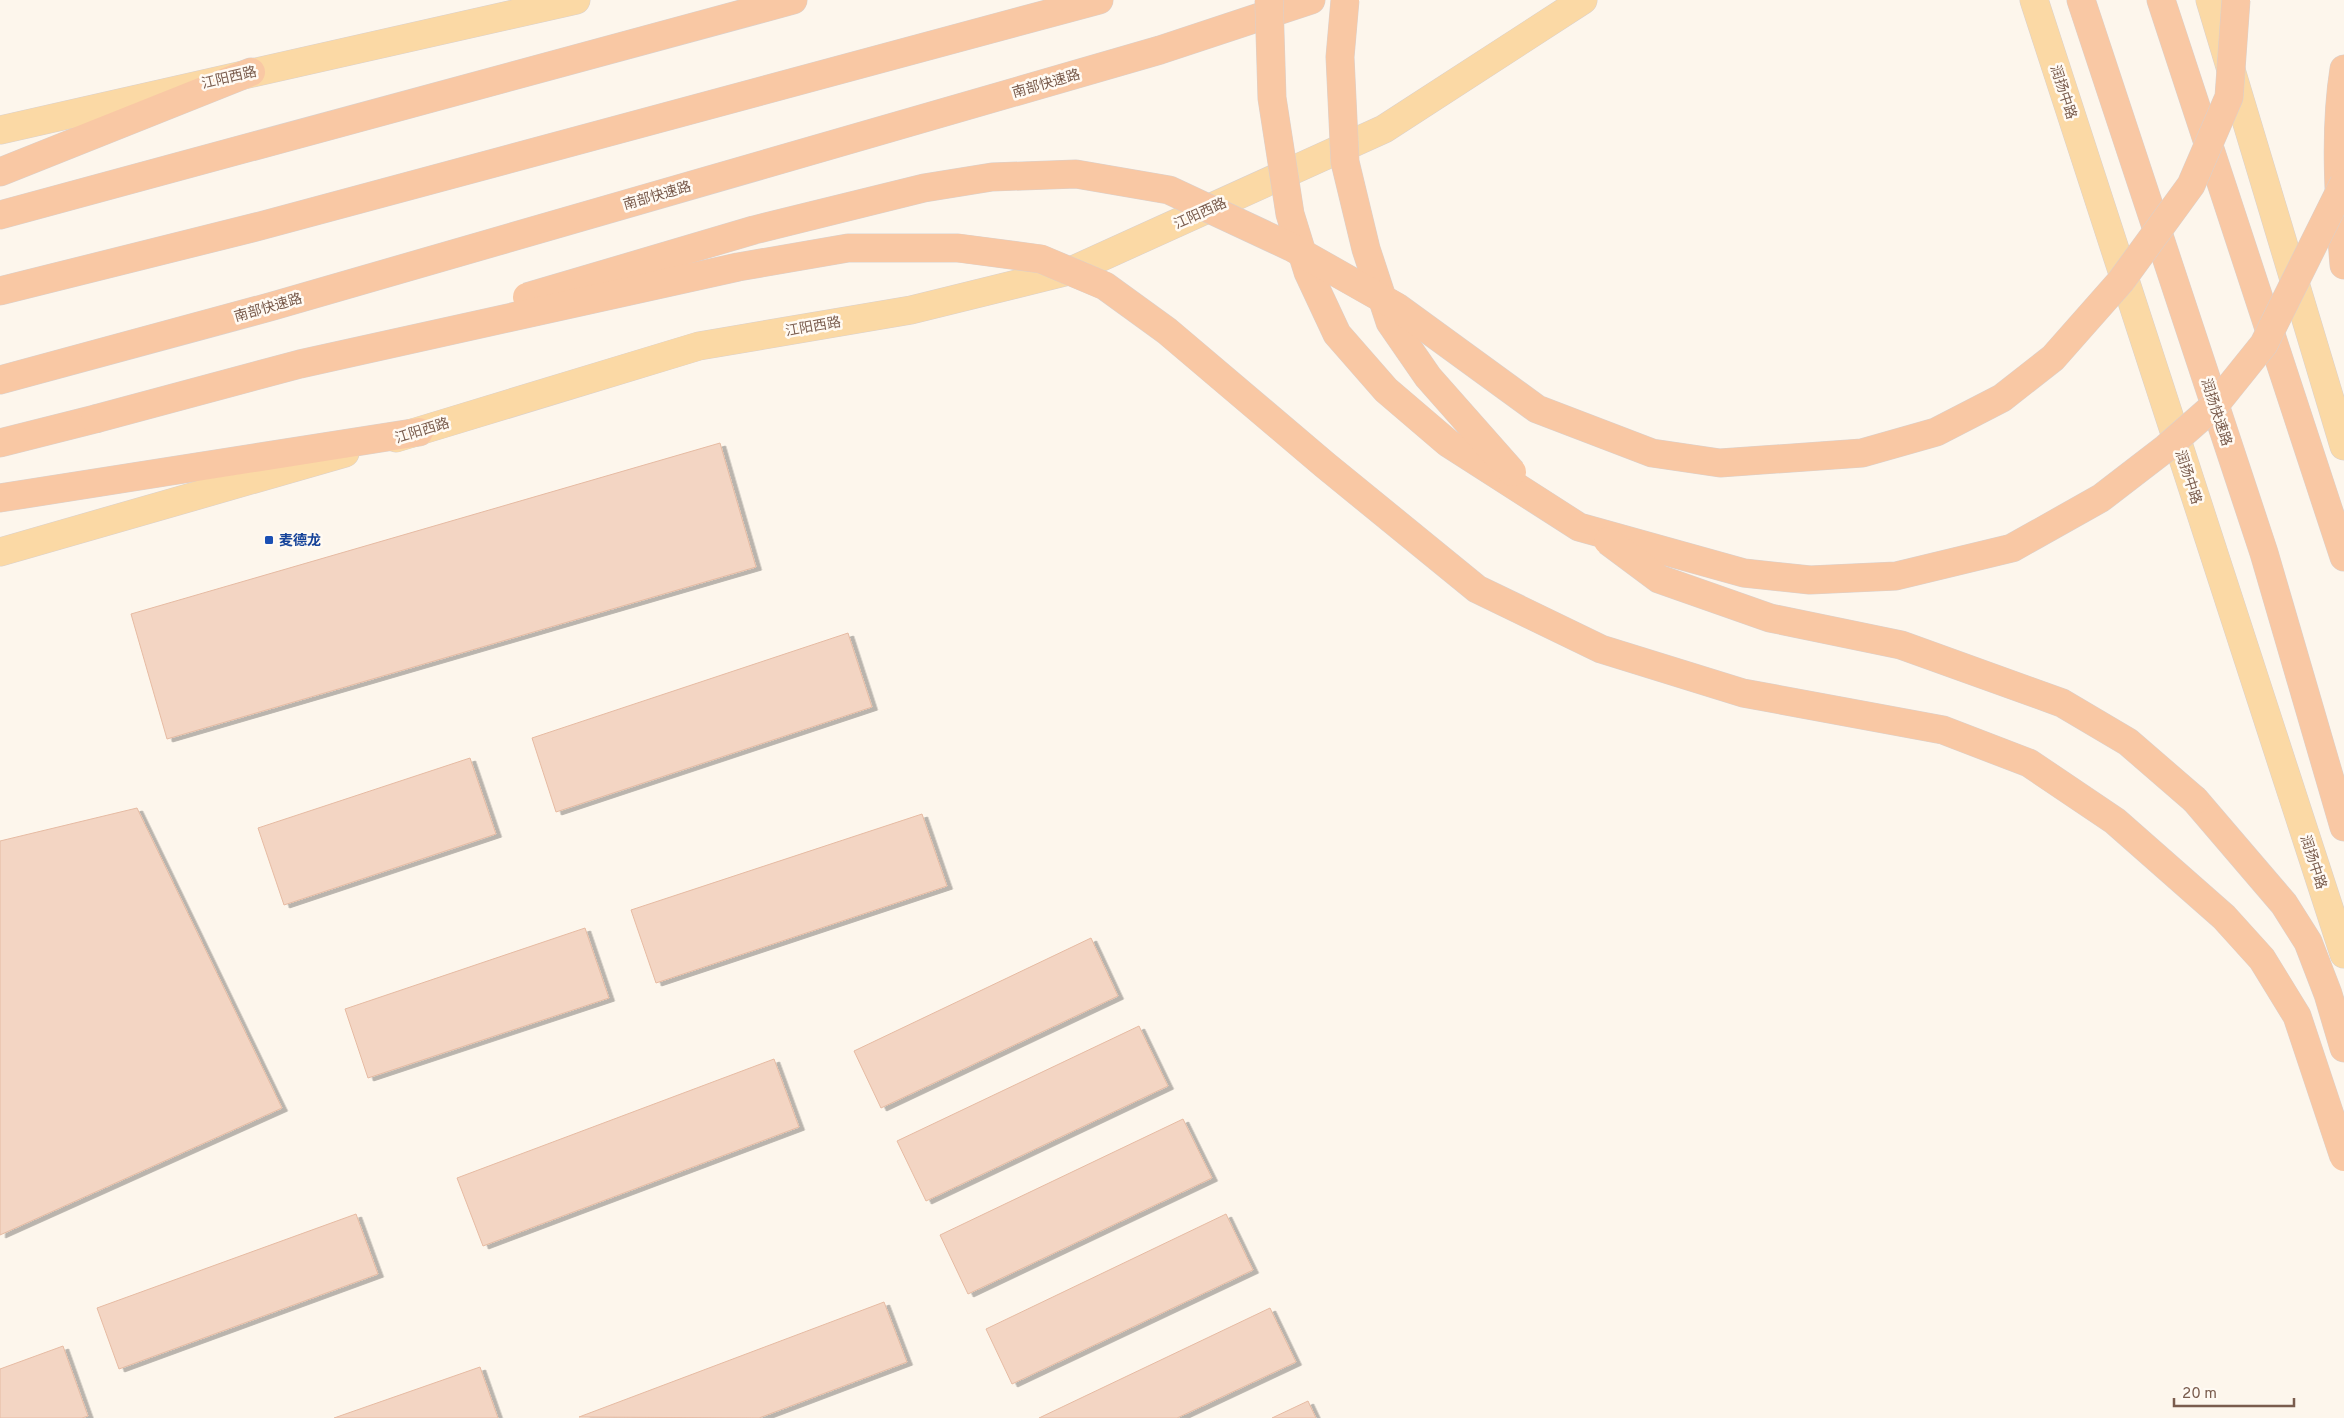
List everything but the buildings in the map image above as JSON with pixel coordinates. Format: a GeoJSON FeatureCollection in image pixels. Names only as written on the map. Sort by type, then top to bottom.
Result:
{"type":"FeatureCollection","features":[{"type":"Feature","properties":{"kind":"highway"},"geometry":{"type":"LineString","coordinates":[[0,215],[793,0]]}},
{"type":"Feature","properties":{"kind":"highway"},"geometry":{"type":"LineString","coordinates":[[0,290],[260,226],[1099,0]]}},
{"type":"Feature","properties":{"kind":"highway"},"geometry":{"type":"LineString","coordinates":[[1269,0],[1272,98],[1290,214],[1308,272],[1337,334],[1386,390],[1448,443],[1579,527],[1744,573],[1810,580],[1896,576],[2012,548],[2101,498],[2166,448],[2215,405],[2264,344],[2344,183]]}},
{"type":"Feature","properties":{"kind":"highway","name":"南部快速路"},"geometry":{"type":"LineString","coordinates":[[0,380],[273,306],[1160,50],[1311,0]]}},
{"type":"Feature","properties":{"kind":"highway"},"geometry":{"type":"LineString","coordinates":[[1345,0],[1340,56],[1346,162],[1366,249],[1390,322],[1428,377],[1509,470],[1659,578],[1770,618],[1901,645],[2062,703],[2128,742],[2195,800],[2284,904],[2308,942],[2328,994],[2344,1048]]}},
{"type":"Feature","properties":{"kind":"highway","name":"润扬快速路"},"geometry":{"type":"LineString","coordinates":[[2082,0],[2264,553],[2344,827]]}},
{"type":"Feature","properties":{"kind":"highway"},"geometry":{"type":"LineString","coordinates":[[2162,0],[2344,557]]}},
{"type":"Feature","properties":{"kind":"highway"},"geometry":{"type":"LineString","coordinates":[[0,443],[300,364],[754,230],[886,197],[924,188],[992,177],[1076,174],[1169,190],[1291,248],[1397,307],[1537,409],[1652,453],[1720,463],[1862,453],[1936,432],[2002,398],[2053,358],[2121,281],[2191,185],[2229,97],[2236,0]]}},
{"type":"Feature","properties":{"kind":"highway"},"geometry":{"type":"LineString","coordinates":[[2344,69],[2341,86],[2339,160],[2344,265]]}},
{"type":"Feature","properties":{"kind":"highway"},"geometry":{"type":"LineString","coordinates":[[0,172],[251,72]]}},
{"type":"Feature","properties":{"kind":"highway"},"geometry":{"type":"LineString","coordinates":[[300,364],[738,267],[848,248],[958,248],[1041,259],[1105,286],[1167,331],[1325,465],[1477,588],[1601,649],[1743,693],[1943,730],[2029,763],[2115,821],[2224,917],[2262,959],[2297,1016],[2344,1158]]}},
{"type":"Feature","properties":{"kind":"highway"},"geometry":{"type":"LineString","coordinates":[[0,498],[419,432]]}},
{"type":"Feature","properties":{"kind":"main road","name":"江阳西路"},"geometry":{"type":"LineString","coordinates":[[0,130],[576,0]]}},
{"type":"Feature","properties":{"kind":"main road","name":"江阳西路"},"geometry":{"type":"LineString","coordinates":[[0,552],[419,432],[699,346],[911,310],[1073,270],[1384,129],[1583,0]]}},
{"type":"Feature","properties":{"kind":"main road","name":"润扬中路"},"geometry":{"type":"LineString","coordinates":[[2034,0],[2344,954]]}},
{"type":"Feature","properties":{"kind":"main road"},"geometry":{"type":"LineString","coordinates":[[2210,0],[2344,446]]}},
{"type":"Feature","properties":{"kind":"place","name":"麦德龙"},"geometry":{"type":"Point","coordinates":[269,540]}}]}
